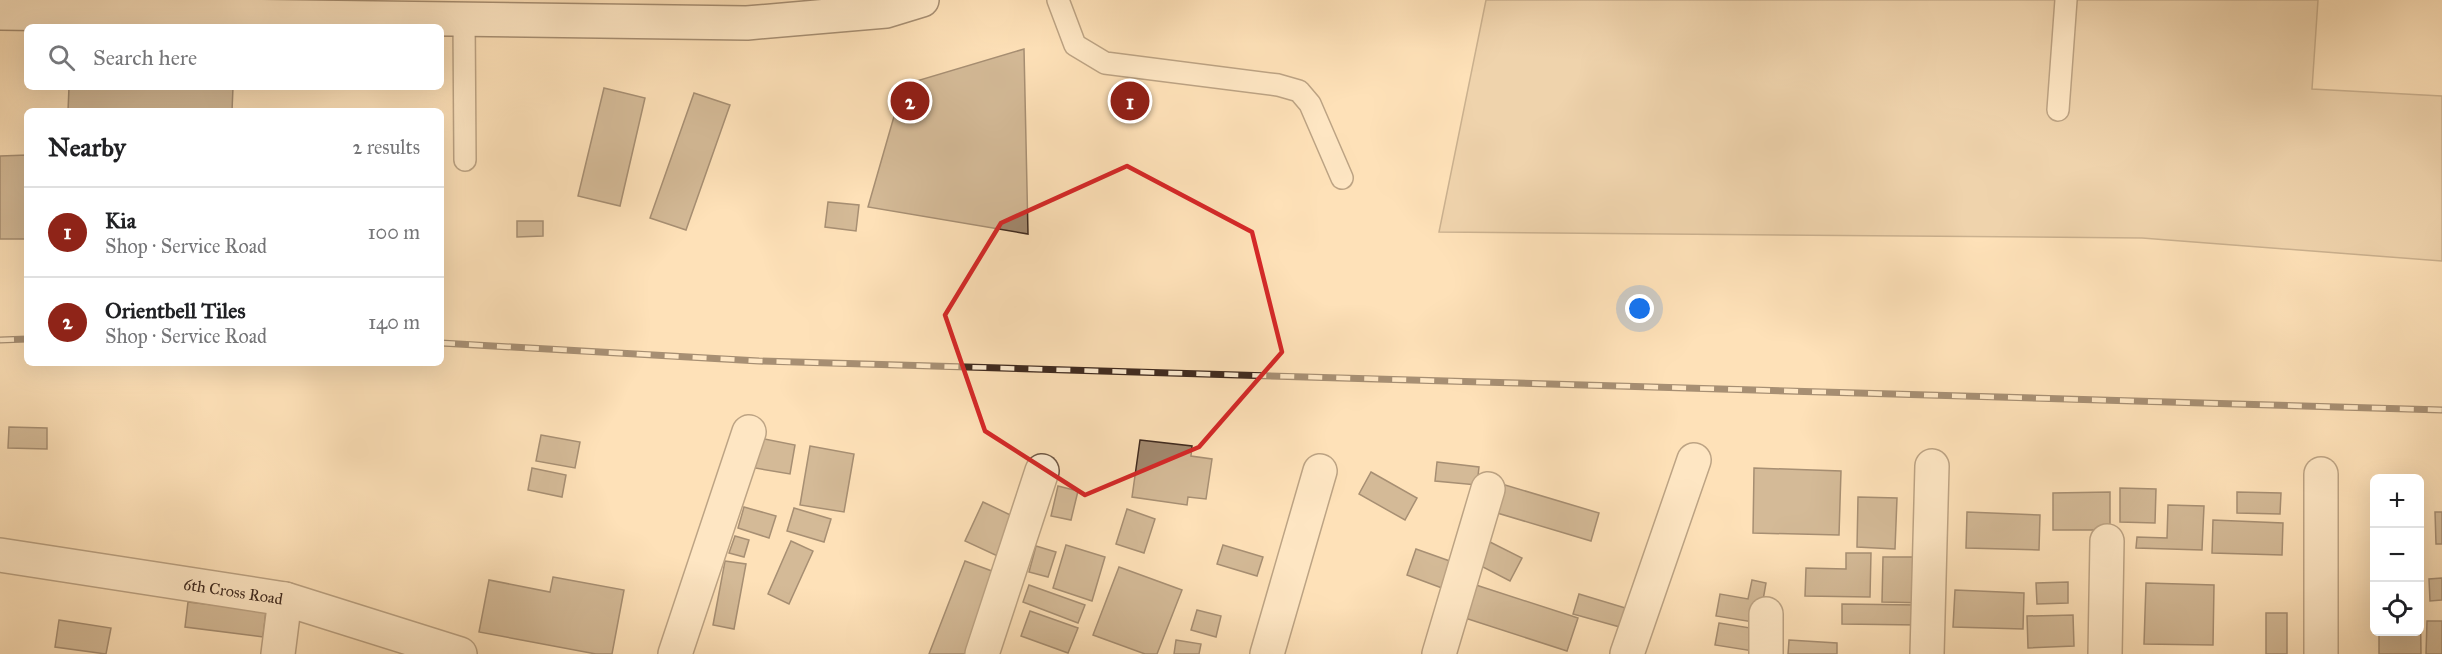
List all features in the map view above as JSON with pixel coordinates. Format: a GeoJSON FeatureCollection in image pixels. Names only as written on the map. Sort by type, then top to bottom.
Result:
{"type":"FeatureCollection","features":[{"type":"Feature","properties":{"kind":"street"},"geometry":{"type":"LineString","coordinates":[[0,13],[747,23],[886,11],[922,0]]}},
{"type":"Feature","properties":{"kind":"street"},"geometry":{"type":"LineString","coordinates":[[675,654],[748,432]]}},
{"type":"Feature","properties":{"kind":"street"},"geometry":{"type":"LineString","coordinates":[[1627,654],[1694,460]]}},
{"type":"Feature","properties":{"kind":"street"},"geometry":{"type":"LineString","coordinates":[[1927,654],[1932,466]]}},
{"type":"Feature","properties":{"kind":"street"},"geometry":{"type":"LineString","coordinates":[[982,654],[1042,471]]}},
{"type":"Feature","properties":{"kind":"street"},"geometry":{"type":"LineString","coordinates":[[1267,654],[1320,471]]}},
{"type":"Feature","properties":{"kind":"street"},"geometry":{"type":"LineString","coordinates":[[2321,474],[2321,654]]}},
{"type":"Feature","properties":{"kind":"street"},"geometry":{"type":"LineString","coordinates":[[1439,654],[1488,489]]}},
{"type":"Feature","properties":{"kind":"street"},"geometry":{"type":"LineString","coordinates":[[2105,654],[2107,541]]}},
{"type":"Feature","properties":{"kind":"street","name":"6th Cross Road"},"geometry":{"type":"LineString","coordinates":[[0,555],[285,599],[460,654]]}},
{"type":"Feature","properties":{"kind":"street"},"geometry":{"type":"LineString","coordinates":[[278,654],[285,599]]}},
{"type":"Feature","properties":{"kind":"street"},"geometry":{"type":"LineString","coordinates":[[1766,614],[1766,654]]}},
{"type":"Feature","properties":{"kind":"lane"},"geometry":{"type":"LineString","coordinates":[[1058,0],[1075,45],[1106,63],[1278,85],[1299,91],[1310,104],[1342,178]]}},
{"type":"Feature","properties":{"kind":"lane"},"geometry":{"type":"LineString","coordinates":[[2058,110],[2066,0]]}},
{"type":"Feature","properties":{"kind":"lane"},"geometry":{"type":"LineString","coordinates":[[464,19],[465,160]]}},
{"type":"Feature","properties":{"kind":"highlighted area"},"geometry":{"type":"Polygon","coordinates":[[[1127,166],[1252,232],[1282,352],[1199,447],[1085,495],[985,431],[945,315],[1001,223],[1127,166]]]}},
{"type":"Feature","properties":{"kind":"shaded area"},"geometry":{"type":"Polygon","coordinates":[[[1486,0],[2318,0],[2312,89],[2442,96],[2442,261],[2142,238],[1439,232],[1486,0]]]}},
{"type":"Feature","properties":{"kind":"building"},"geometry":{"type":"Polygon","coordinates":[[[1024,49],[1028,234],[868,207],[903,85],[1024,49]]]}},
{"type":"Feature","properties":{"kind":"building"},"geometry":{"type":"Polygon","coordinates":[[[604,88],[645,98],[620,206],[578,196],[604,88]]]}},
{"type":"Feature","properties":{"kind":"building"},"geometry":{"type":"Polygon","coordinates":[[[69,90],[233,90],[232,108],[68,108],[69,90]]]}},
{"type":"Feature","properties":{"kind":"building"},"geometry":{"type":"Polygon","coordinates":[[[694,93],[730,105],[686,230],[650,218],[694,93]]]}},
{"type":"Feature","properties":{"kind":"building"},"geometry":{"type":"Polygon","coordinates":[[[24,155],[24,239],[0,239],[0,156],[24,155]]]}},
{"type":"Feature","properties":{"kind":"building"},"geometry":{"type":"Polygon","coordinates":[[[828,202],[859,205],[856,231],[825,227],[828,202]]]}},
{"type":"Feature","properties":{"kind":"building"},"geometry":{"type":"Polygon","coordinates":[[[517,221],[543,221],[543,236],[517,237],[517,221]]]}},
{"type":"Feature","properties":{"kind":"building"},"geometry":{"type":"Polygon","coordinates":[[[9,427],[47,428],[47,449],[8,448],[9,427]]]}},
{"type":"Feature","properties":{"kind":"building"},"geometry":{"type":"Polygon","coordinates":[[[541,435],[580,442],[575,468],[536,461],[541,435]]]}},
{"type":"Feature","properties":{"kind":"building"},"geometry":{"type":"Polygon","coordinates":[[[760,438],[795,445],[790,474],[755,468],[760,438]]]}},
{"type":"Feature","properties":{"kind":"building"},"geometry":{"type":"Polygon","coordinates":[[[1140,440],[1192,446],[1191,456],[1212,459],[1206,499],[1188,497],[1187,505],[1132,497],[1140,440]]]}},
{"type":"Feature","properties":{"kind":"building"},"geometry":{"type":"Polygon","coordinates":[[[810,446],[854,454],[844,512],[800,505],[810,446]]]}},
{"type":"Feature","properties":{"kind":"building"},"geometry":{"type":"Polygon","coordinates":[[[1437,462],[1479,467],[1477,485],[1435,481],[1437,462]]]}},
{"type":"Feature","properties":{"kind":"building"},"geometry":{"type":"Polygon","coordinates":[[[532,468],[566,475],[562,497],[528,490],[532,468]]]}},
{"type":"Feature","properties":{"kind":"building"},"geometry":{"type":"Polygon","coordinates":[[[1754,468],[1841,471],[1839,535],[1753,533],[1754,468]]]}},
{"type":"Feature","properties":{"kind":"building"},"geometry":{"type":"Polygon","coordinates":[[[1371,472],[1417,498],[1405,520],[1359,494],[1371,472]]]}},
{"type":"Feature","properties":{"kind":"building"},"geometry":{"type":"Polygon","coordinates":[[[1495,482],[1599,513],[1591,541],[1487,510],[1495,482]]]}},
{"type":"Feature","properties":{"kind":"building"},"geometry":{"type":"Polygon","coordinates":[[[1058,486],[1078,491],[1071,520],[1051,516],[1058,486]]]}},
{"type":"Feature","properties":{"kind":"building"},"geometry":{"type":"Polygon","coordinates":[[[2120,488],[2156,489],[2155,523],[2120,522],[2120,488]]]}},
{"type":"Feature","properties":{"kind":"building"},"geometry":{"type":"Polygon","coordinates":[[[2110,492],[2110,530],[2053,530],[2053,493],[2110,492]]]}},
{"type":"Feature","properties":{"kind":"building"},"geometry":{"type":"Polygon","coordinates":[[[2237,492],[2281,493],[2280,514],[2237,513],[2237,492]]]}},
{"type":"Feature","properties":{"kind":"building"},"geometry":{"type":"Polygon","coordinates":[[[1858,497],[1897,498],[1895,549],[1857,547],[1858,497]]]}},
{"type":"Feature","properties":{"kind":"building"},"geometry":{"type":"Polygon","coordinates":[[[983,502],[1021,520],[1004,559],[965,541],[983,502]]]}},
{"type":"Feature","properties":{"kind":"building"},"geometry":{"type":"Polygon","coordinates":[[[2168,505],[2204,506],[2202,550],[2136,548],[2137,537],[2167,538],[2168,505]]]}},
{"type":"Feature","properties":{"kind":"building"},"geometry":{"type":"Polygon","coordinates":[[[744,507],[776,516],[769,538],[738,528],[744,507]]]}},
{"type":"Feature","properties":{"kind":"building"},"geometry":{"type":"Polygon","coordinates":[[[794,508],[831,519],[824,542],[787,531],[794,508]]]}},
{"type":"Feature","properties":{"kind":"building"},"geometry":{"type":"Polygon","coordinates":[[[1127,509],[1155,519],[1144,553],[1116,544],[1127,509]]]}},
{"type":"Feature","properties":{"kind":"building"},"geometry":{"type":"Polygon","coordinates":[[[1967,512],[2040,515],[2039,550],[1966,548],[1967,512]]]}},
{"type":"Feature","properties":{"kind":"building"},"geometry":{"type":"Polygon","coordinates":[[[2435,512],[2442,512],[2442,544],[2436,544],[2435,512]]]}},
{"type":"Feature","properties":{"kind":"building"},"geometry":{"type":"Polygon","coordinates":[[[2213,520],[2283,523],[2282,555],[2212,553],[2213,520]]]}},
{"type":"Feature","properties":{"kind":"building"},"geometry":{"type":"Polygon","coordinates":[[[735,536],[749,540],[744,557],[729,553],[735,536]]]}},
{"type":"Feature","properties":{"kind":"building"},"geometry":{"type":"Polygon","coordinates":[[[791,541],[813,551],[789,604],[768,594],[791,541]]]}},
{"type":"Feature","properties":{"kind":"building"},"geometry":{"type":"Polygon","coordinates":[[[1490,542],[1522,558],[1510,581],[1479,565],[1490,542]]]}},
{"type":"Feature","properties":{"kind":"building"},"geometry":{"type":"Polygon","coordinates":[[[1066,545],[1105,557],[1092,601],[1053,588],[1066,545]]]}},
{"type":"Feature","properties":{"kind":"building"},"geometry":{"type":"Polygon","coordinates":[[[1223,545],[1263,557],[1257,576],[1217,564],[1223,545]]]}},
{"type":"Feature","properties":{"kind":"building"},"geometry":{"type":"Polygon","coordinates":[[[1036,546],[1056,552],[1048,577],[1029,572],[1036,546]]]}},
{"type":"Feature","properties":{"kind":"building"},"geometry":{"type":"Polygon","coordinates":[[[1416,549],[1461,565],[1450,591],[1407,575],[1416,549]]]}},
{"type":"Feature","properties":{"kind":"building"},"geometry":{"type":"Polygon","coordinates":[[[1846,553],[1871,553],[1870,597],[1805,596],[1806,568],[1846,569],[1846,553]]]}},
{"type":"Feature","properties":{"kind":"building"},"geometry":{"type":"Polygon","coordinates":[[[1883,557],[1928,557],[1928,603],[1882,602],[1883,557]]]}},
{"type":"Feature","properties":{"kind":"building"},"geometry":{"type":"Polygon","coordinates":[[[725,561],[746,564],[734,629],[713,625],[725,561]]]}},
{"type":"Feature","properties":{"kind":"building"},"geometry":{"type":"Polygon","coordinates":[[[965,561],[1000,574],[968,654],[929,654],[965,561]]]}},
{"type":"Feature","properties":{"kind":"building"},"geometry":{"type":"Polygon","coordinates":[[[1119,567],[1182,590],[1157,654],[1145,654],[1093,635],[1119,567]]]}},
{"type":"Feature","properties":{"kind":"building"},"geometry":{"type":"Polygon","coordinates":[[[553,577],[624,590],[612,654],[596,654],[479,632],[489,580],[550,592],[553,577]]]}},
{"type":"Feature","properties":{"kind":"building"},"geometry":{"type":"Polygon","coordinates":[[[2442,578],[2442,600],[2430,601],[2429,579],[2442,578]]]}},
{"type":"Feature","properties":{"kind":"building"},"geometry":{"type":"Polygon","coordinates":[[[1752,580],[1766,583],[1759,623],[1716,616],[1720,594],[1748,599],[1752,580]]]}},
{"type":"Feature","properties":{"kind":"building"},"geometry":{"type":"Polygon","coordinates":[[[2068,582],[2068,603],[2037,604],[2036,583],[2068,582]]]}},
{"type":"Feature","properties":{"kind":"building"},"geometry":{"type":"Polygon","coordinates":[[[2146,583],[2214,585],[2213,645],[2144,644],[2146,583]]]}},
{"type":"Feature","properties":{"kind":"building"},"geometry":{"type":"Polygon","coordinates":[[[1029,585],[1085,605],[1078,623],[1023,602],[1029,585]]]}},
{"type":"Feature","properties":{"kind":"building"},"geometry":{"type":"Polygon","coordinates":[[[1476,585],[1578,618],[1567,651],[1465,618],[1476,585]]]}},
{"type":"Feature","properties":{"kind":"building"},"geometry":{"type":"Polygon","coordinates":[[[1955,590],[2024,593],[2023,629],[1953,627],[1955,590]]]}},
{"type":"Feature","properties":{"kind":"building"},"geometry":{"type":"Polygon","coordinates":[[[1579,594],[1632,610],[1627,629],[1573,614],[1579,594]]]}},
{"type":"Feature","properties":{"kind":"building"},"geometry":{"type":"Polygon","coordinates":[[[188,602],[266,611],[263,637],[185,627],[188,602]]]}},
{"type":"Feature","properties":{"kind":"building"},"geometry":{"type":"Polygon","coordinates":[[[1842,604],[1919,605],[1918,625],[1842,624],[1842,604]]]}},
{"type":"Feature","properties":{"kind":"building"},"geometry":{"type":"Polygon","coordinates":[[[1197,610],[1221,616],[1216,637],[1191,630],[1197,610]]]}},
{"type":"Feature","properties":{"kind":"building"},"geometry":{"type":"Polygon","coordinates":[[[1030,611],[1078,628],[1068,653],[1021,636],[1030,611]]]}},
{"type":"Feature","properties":{"kind":"building"},"geometry":{"type":"Polygon","coordinates":[[[2266,613],[2287,613],[2287,654],[2266,654],[2266,613]]]}},
{"type":"Feature","properties":{"kind":"building"},"geometry":{"type":"Polygon","coordinates":[[[2073,615],[2074,646],[2028,648],[2027,616],[2073,615]]]}},
{"type":"Feature","properties":{"kind":"building"},"geometry":{"type":"Polygon","coordinates":[[[59,620],[111,628],[106,654],[55,647],[59,620]]]}},
{"type":"Feature","properties":{"kind":"building"},"geometry":{"type":"Polygon","coordinates":[[[2427,621],[2442,621],[2442,654],[2426,654],[2427,621]]]}},
{"type":"Feature","properties":{"kind":"building"},"geometry":{"type":"Polygon","coordinates":[[[1719,623],[1757,629],[1753,651],[1715,645],[1719,623]]]}},
{"type":"Feature","properties":{"kind":"building"},"geometry":{"type":"Polygon","coordinates":[[[2379,636],[2421,636],[2421,654],[2379,654],[2379,636]]]}},
{"type":"Feature","properties":{"kind":"building"},"geometry":{"type":"Polygon","coordinates":[[[1176,640],[1201,644],[1199,654],[1174,654],[1176,640]]]}},
{"type":"Feature","properties":{"kind":"building"},"geometry":{"type":"Polygon","coordinates":[[[1789,640],[1837,643],[1837,654],[1788,654],[1789,640]]]}},
{"type":"Feature","properties":{"kind":"railway"},"geometry":{"type":"LineString","coordinates":[[0,340],[24,339]]}},
{"type":"Feature","properties":{"kind":"railway"},"geometry":{"type":"LineString","coordinates":[[444,343],[759,361],[2442,410]]}},
{"type":"Feature","properties":{"kind":"place","name":"Orientbell Tiles"},"geometry":{"type":"Point","coordinates":[910,101]}},
{"type":"Feature","properties":{"kind":"place","name":"Kia"},"geometry":{"type":"Point","coordinates":[1130,101]}}]}
